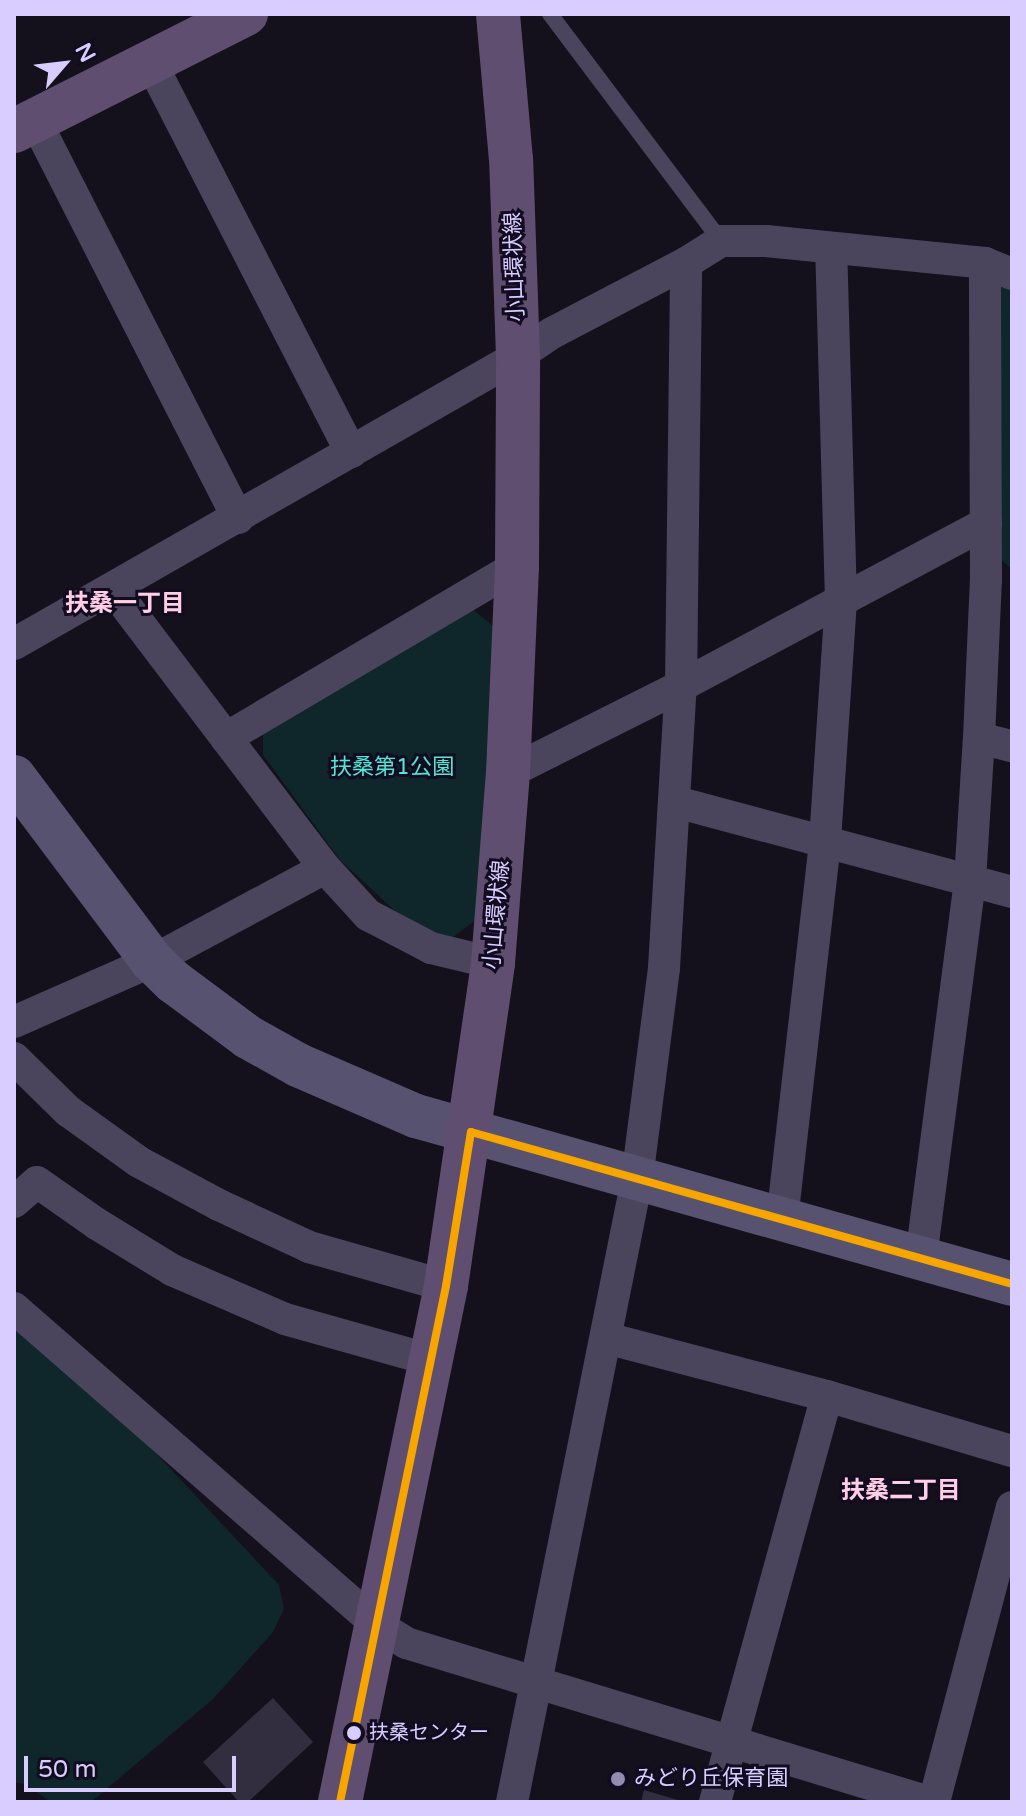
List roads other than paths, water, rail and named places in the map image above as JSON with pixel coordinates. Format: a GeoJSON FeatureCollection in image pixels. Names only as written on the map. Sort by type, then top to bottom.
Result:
{"type":"FeatureCollection","features":[{"type":"Feature","properties":{"kind":"main road"},"geometry":{"type":"LineString","coordinates":[[24,126],[246,14]]}},
{"type":"Feature","properties":{"kind":"main road","name":"小山環状線"},"geometry":{"type":"LineString","coordinates":[[340,1802],[446,1286],[471,1132],[493,963],[508,773],[517,566],[518,356],[511,160],[498,14]]}},
{"type":"Feature","properties":{"kind":"street"},"geometry":{"type":"LineString","coordinates":[[150,61],[351,452]]}},
{"type":"Feature","properties":{"kind":"street"},"geometry":{"type":"LineString","coordinates":[[24,126],[238,518]]}},
{"type":"Feature","properties":{"kind":"street"},"geometry":{"type":"LineString","coordinates":[[14,644],[238,518],[518,356],[552,333],[686,263],[721,241],[831,248],[998,268],[986,523],[999,583],[979,738],[970,880],[921,1258]]}},
{"type":"Feature","properties":{"kind":"street"},"geometry":{"type":"LineString","coordinates":[[782,1220],[825,841],[841,601],[831,248]]}},
{"type":"Feature","properties":{"kind":"street"},"geometry":{"type":"LineString","coordinates":[[512,1802],[637,1179],[664,968],[681,686],[686,263]]}},
{"type":"Feature","properties":{"kind":"street"},"geometry":{"type":"LineString","coordinates":[[508,773],[681,686],[986,523]]}},
{"type":"Feature","properties":{"kind":"street"},"geometry":{"type":"LineString","coordinates":[[226,738],[517,566]]}},
{"type":"Feature","properties":{"kind":"street"},"geometry":{"type":"LineString","coordinates":[[113,589],[325,868],[368,915],[431,948],[493,963]]}},
{"type":"Feature","properties":{"kind":"street"},"geometry":{"type":"LineString","coordinates":[[979,738],[1012,746]]}},
{"type":"Feature","properties":{"kind":"street"},"geometry":{"type":"LineString","coordinates":[[14,777],[152,961],[174,982],[248,1037],[298,1065],[416,1116],[1012,1284]]}},
{"type":"Feature","properties":{"kind":"street"},"geometry":{"type":"LineString","coordinates":[[676,802],[1012,892]]}},
{"type":"Feature","properties":{"kind":"street"},"geometry":{"type":"LineString","coordinates":[[14,1022],[152,961],[325,868]]}},
{"type":"Feature","properties":{"kind":"street"},"geometry":{"type":"LineString","coordinates":[[14,1058],[68,1111],[139,1162],[219,1205],[309,1247],[446,1286]]}},
{"type":"Feature","properties":{"kind":"street"},"geometry":{"type":"LineString","coordinates":[[14,1202],[37,1182],[172,1270],[285,1319],[431,1360]]}},
{"type":"Feature","properties":{"kind":"street"},"geometry":{"type":"LineString","coordinates":[[14,1308],[376,1624],[406,1643],[932,1802],[998,1610],[1012,1507]]}},
{"type":"Feature","properties":{"kind":"street"},"geometry":{"type":"LineString","coordinates":[[606,1338],[827,1396],[1012,1451]]}},
{"type":"Feature","properties":{"kind":"street"},"geometry":{"type":"LineString","coordinates":[[715,1802],[827,1396]]}},
{"type":"Feature","properties":{"kind":"lane"},"geometry":{"type":"LineString","coordinates":[[550,14],[721,241]]}},
{"type":"Feature","properties":{"kind":"place","name":"扶桑センター"},"geometry":{"type":"Point","coordinates":[354,1733]}},
{"type":"Feature","properties":{"kind":"place","name":"みどり丘保育園"},"geometry":{"type":"Point","coordinates":[618,1779]}},
{"type":"Feature","properties":{"kind":"district","name":"扶桑一丁目"},"geometry":{"type":"Point","coordinates":[125,604]}},
{"type":"Feature","properties":{"kind":"district","name":"扶桑二丁目"},"geometry":{"type":"Point","coordinates":[901,1491]}},
{"type":"Feature","properties":{"kind":"park label","name":"扶桑第1公園"},"geometry":{"type":"Point","coordinates":[392,768]}}]}
